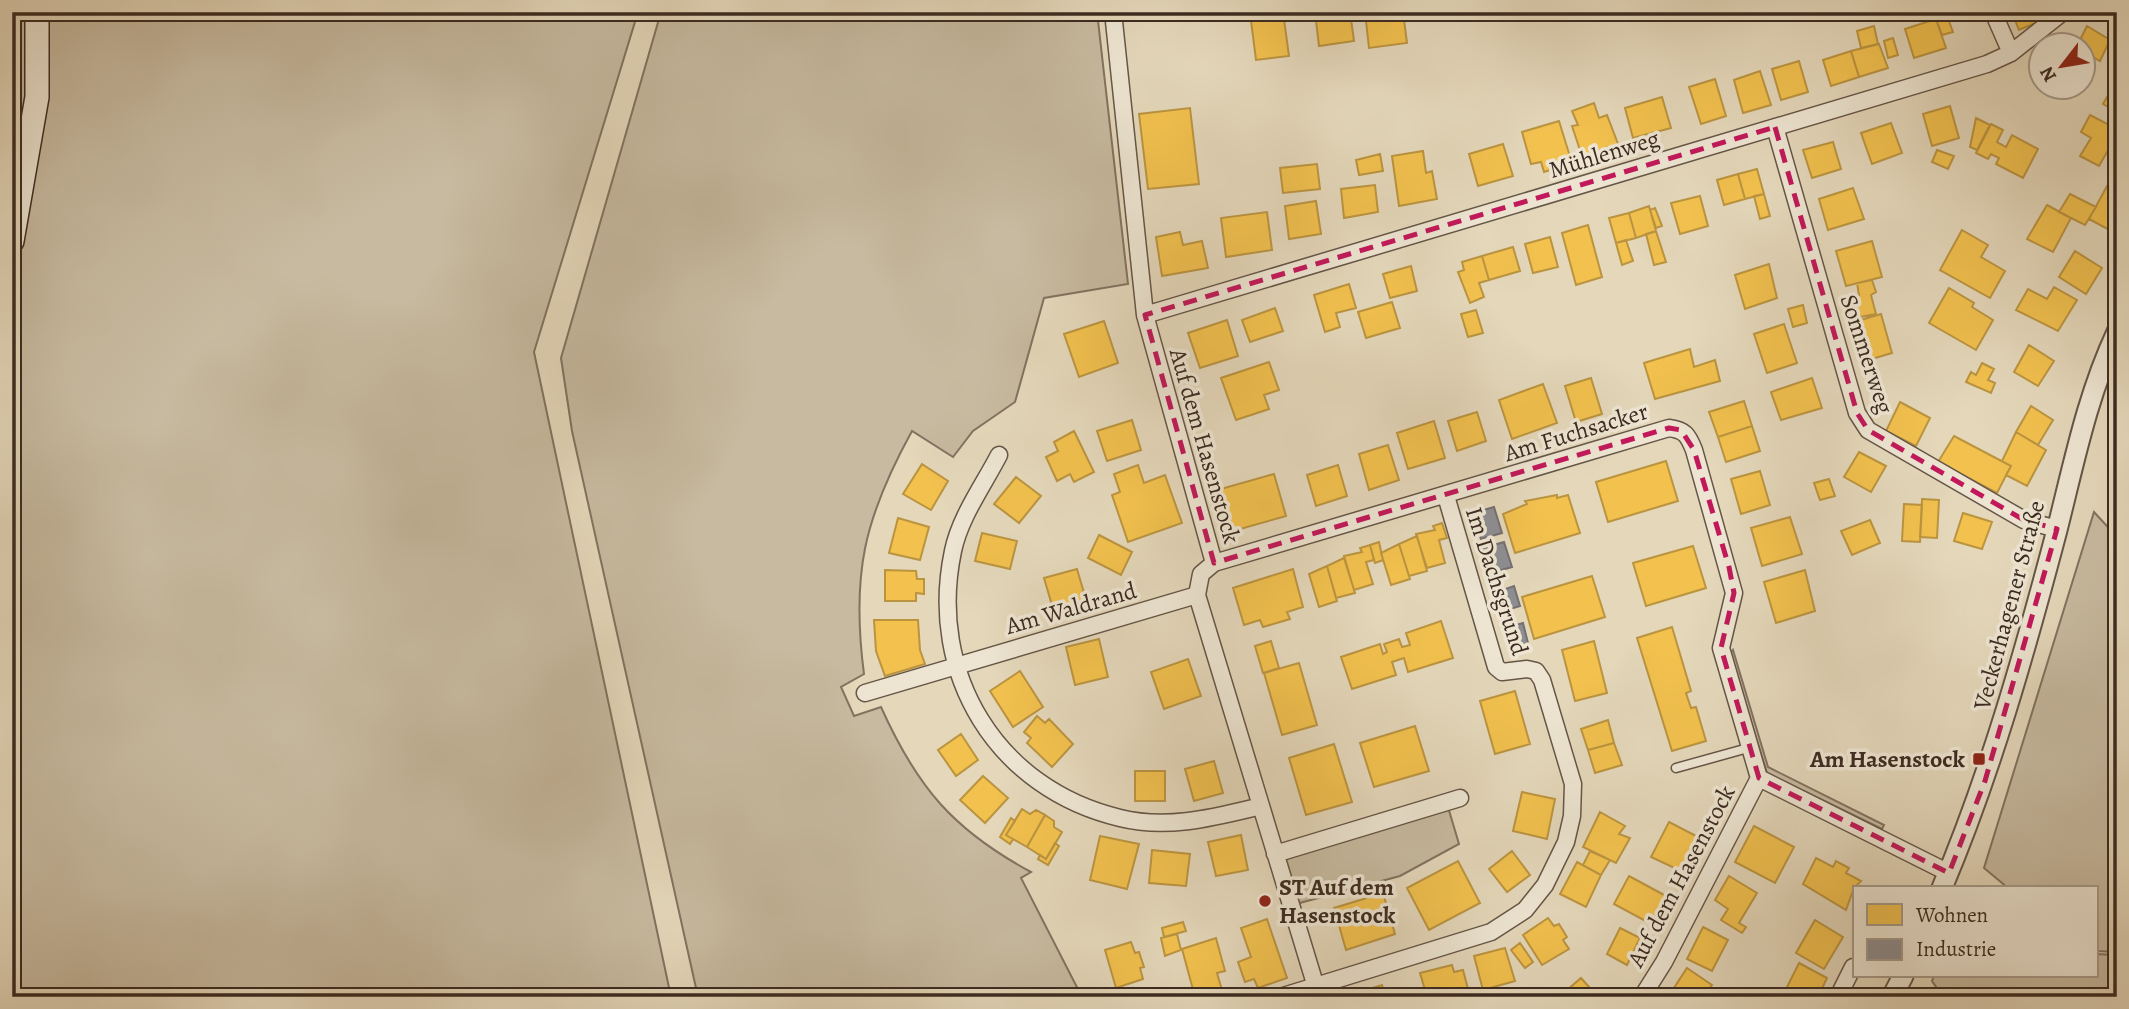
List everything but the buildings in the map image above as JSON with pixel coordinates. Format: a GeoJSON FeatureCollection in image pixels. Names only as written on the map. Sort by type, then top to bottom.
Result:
{"type":"FeatureCollection","features":[{"type":"Feature","properties":{"kind":"main road"},"geometry":{"type":"LineString","coordinates":[[12,241],[37,97],[37,12]]}},
{"type":"Feature","properties":{"kind":"street","name":"Auf dem Hasenstock"},"geometry":{"type":"LineString","coordinates":[[1113,12],[1145,315],[1214,563],[1201,574],[1198,594]]}},
{"type":"Feature","properties":{"kind":"street"},"geometry":{"type":"LineString","coordinates":[[1993,12],[2011,53]]}},
{"type":"Feature","properties":{"kind":"street","name":"Mühlenweg"},"geometry":{"type":"LineString","coordinates":[[1145,315],[1987,64],[2011,53],[2063,12]]}},
{"type":"Feature","properties":{"kind":"street","name":"Sommerweg"},"geometry":{"type":"LineString","coordinates":[[1775,127],[1857,413],[1868,430],[2024,520],[2057,529]]}},
{"type":"Feature","properties":{"kind":"street","name":"Veckerhagener Straße"},"geometry":{"type":"LineString","coordinates":[[1945,881],[1985,781],[2057,529],[2080,433],[2100,369],[2117,332]]}},
{"type":"Feature","properties":{"kind":"street","name":"Am Fuchsacker"},"geometry":{"type":"LineString","coordinates":[[1214,563],[1669,428],[1681,430],[1688,435],[1734,589],[1721,648],[1748,748],[1759,778]]}},
{"type":"Feature","properties":{"kind":"street"},"geometry":{"type":"LineString","coordinates":[[999,455],[966,516],[954,548],[949,580],[948,624],[957,665],[972,710],[1002,750],[1030,778],[1064,797],[1120,818],[1187,823],[1261,806]]}},
{"type":"Feature","properties":{"kind":"street","name":"Im Dachsgrund"},"geometry":{"type":"LineString","coordinates":[[1280,997],[1317,991],[1491,932],[1525,910],[1545,885],[1566,842],[1572,816],[1573,784],[1542,680],[1536,671],[1527,669],[1502,672],[1496,667],[1446,496]]}},
{"type":"Feature","properties":{"kind":"street"},"geometry":{"type":"LineString","coordinates":[[1198,594],[1317,991]]}},
{"type":"Feature","properties":{"kind":"street","name":"Am Waldrand"},"geometry":{"type":"LineString","coordinates":[[865,693],[1198,594]]}},
{"type":"Feature","properties":{"kind":"street","name":"Auf dem Hasenstock"},"geometry":{"type":"LineString","coordinates":[[1642,997],[1664,962],[1759,778],[1945,881]]}},
{"type":"Feature","properties":{"kind":"street"},"geometry":{"type":"LineString","coordinates":[[1275,854],[1460,798]]}},
{"type":"Feature","properties":{"kind":"street"},"geometry":{"type":"LineString","coordinates":[[1838,997],[1853,967]]}},
{"type":"Feature","properties":{"kind":"street"},"geometry":{"type":"LineString","coordinates":[[1892,997],[1902,978]]}},
{"type":"Feature","properties":{"kind":"lane"},"geometry":{"type":"LineString","coordinates":[[1676,768],[1748,748]]}},
{"type":"Feature","properties":{"kind":"highlighted area"},"geometry":{"type":"Polygon","coordinates":[[[1775,127],[1857,413],[1868,430],[2024,520],[2057,529],[1985,781],[1949,873],[1759,778],[1721,648],[1734,593],[1729,567],[1694,450],[1681,430],[1669,428],[1214,563],[1145,315],[1775,127]]]}},
{"type":"Feature","properties":{"kind":"shaded area"},"geometry":{"type":"Polygon","coordinates":[[[12,12],[638,12],[534,352],[671,997],[12,997],[12,661],[21,651],[12,622],[12,12]]]}},
{"type":"Feature","properties":{"kind":"shaded area"},"geometry":{"type":"Polygon","coordinates":[[[661,12],[1097,12],[1128,284],[1044,298],[1015,402],[973,431],[953,457],[912,431],[882,492],[865,548],[859,606],[864,674],[841,687],[854,716],[881,707],[909,761],[940,804],[980,840],[1031,872],[1021,878],[1082,997],[698,997],[572,431],[561,358],[661,12]]]}},
{"type":"Feature","properties":{"kind":"shaded area"},"geometry":{"type":"Polygon","coordinates":[[[2094,512],[2117,537],[2117,952],[2098,951],[2098,886],[2006,886],[1984,868],[2094,512]]]}},
{"type":"Feature","properties":{"kind":"shaded area"},"geometry":{"type":"Polygon","coordinates":[[[1733,650],[1768,767],[1884,825],[1882,829],[1767,773],[1730,654],[1733,650]]]}},
{"type":"Feature","properties":{"kind":"shaded area"},"geometry":{"type":"Polygon","coordinates":[[[1448,807],[1459,844],[1400,876],[1296,904],[1281,858],[1448,807]]]}},
{"type":"Feature","properties":{"kind":"shaded area"},"geometry":{"type":"Polygon","coordinates":[[[2098,954],[2117,955],[2117,997],[1943,997],[1932,981],[1933,978],[2098,978],[2098,954]]]}},
{"type":"Feature","properties":{"kind":"place","name":"Am Hasenstock"},"geometry":{"type":"Point","coordinates":[1979,759]}},
{"type":"Feature","properties":{"kind":"place","name":"ST Auf dem Hasenstock"},"geometry":{"type":"Point","coordinates":[1265,901]}}]}
